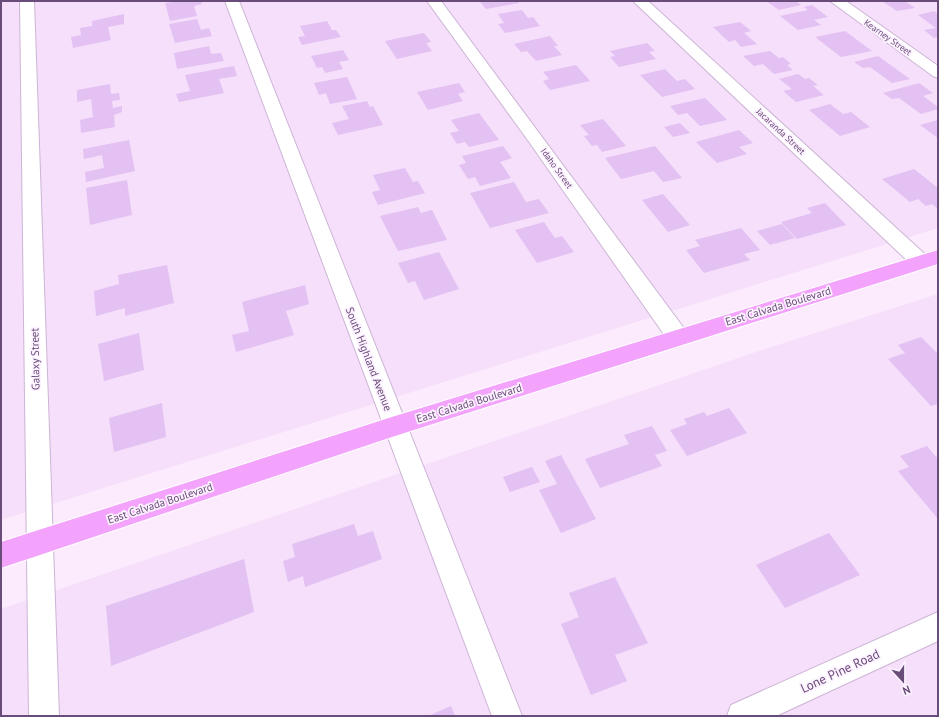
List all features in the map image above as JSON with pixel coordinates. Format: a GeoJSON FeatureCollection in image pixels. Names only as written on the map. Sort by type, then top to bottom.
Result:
{"type":"FeatureCollection","features":[{"type":"Feature","properties":{"kind":"main road","name":"East Calvada Boulevard"},"geometry":{"type":"LineString","coordinates":[[1,555],[395,426],[640,350],[678,336],[929,260]]}},
{"type":"Feature","properties":{"kind":"street","name":"Galaxy Street"},"geometry":{"type":"LineString","coordinates":[[27,1],[44,716]]}},
{"type":"Feature","properties":{"kind":"street","name":"South Highland Avenue"},"geometry":{"type":"LineString","coordinates":[[232,1],[508,716]]}},
{"type":"Feature","properties":{"kind":"street","name":"Idaho Street"},"geometry":{"type":"LineString","coordinates":[[434,1],[678,336]]}},
{"type":"Feature","properties":{"kind":"street","name":"Jacaranda Street"},"geometry":{"type":"LineString","coordinates":[[640,1],[929,260]]}},
{"type":"Feature","properties":{"kind":"street","name":"Kearney Street"},"geometry":{"type":"LineString","coordinates":[[837,1],[938,73]]}},
{"type":"Feature","properties":{"kind":"street","name":"Lone Pine Road"},"geometry":{"type":"LineString","coordinates":[[742,716],[938,626]]}},
{"type":"Feature","properties":{"kind":"shaded area"},"geometry":{"type":"Polygon","coordinates":[[[1,1],[938,1],[938,228],[1,520],[1,1]]]}},
{"type":"Feature","properties":{"kind":"shaded area"},"geometry":{"type":"Polygon","coordinates":[[[938,294],[938,716],[1,716],[1,609],[765,349],[938,294]]]}},
{"type":"Feature","properties":{"kind":"building"},"geometry":{"type":"Polygon","coordinates":[[[179,1],[201,1],[202,4],[194,6],[197,16],[170,21],[165,3],[179,1]]]}},
{"type":"Feature","properties":{"kind":"building"},"geometry":{"type":"Polygon","coordinates":[[[518,1],[519,3],[486,9],[480,2],[518,1]]]}},
{"type":"Feature","properties":{"kind":"building"},"geometry":{"type":"Polygon","coordinates":[[[766,1],[796,1],[801,5],[779,10],[766,1]]]}},
{"type":"Feature","properties":{"kind":"building"},"geometry":{"type":"Polygon","coordinates":[[[882,1],[905,1],[915,8],[897,11],[882,1]]]}},
{"type":"Feature","properties":{"kind":"building"},"geometry":{"type":"Polygon","coordinates":[[[812,5],[828,17],[814,20],[821,25],[798,30],[780,16],[808,10],[804,7],[812,5]]]}},
{"type":"Feature","properties":{"kind":"building"},"geometry":{"type":"Polygon","coordinates":[[[522,10],[528,18],[533,17],[540,26],[505,33],[498,24],[504,23],[498,14],[522,10]]]}},
{"type":"Feature","properties":{"kind":"building"},"geometry":{"type":"Polygon","coordinates":[[[934,11],[938,14],[938,37],[934,38],[924,30],[936,28],[918,15],[934,11]]]}},
{"type":"Feature","properties":{"kind":"building"},"geometry":{"type":"Polygon","coordinates":[[[124,14],[124,24],[108,27],[111,40],[73,48],[71,37],[81,35],[80,28],[92,26],[92,21],[124,14]]]}},
{"type":"Feature","properties":{"kind":"building"},"geometry":{"type":"Polygon","coordinates":[[[197,19],[201,30],[209,28],[212,36],[175,43],[169,24],[197,19]]]}},
{"type":"Feature","properties":{"kind":"building"},"geometry":{"type":"Polygon","coordinates":[[[327,21],[332,30],[336,30],[341,37],[302,45],[298,37],[305,36],[300,26],[327,21]]]}},
{"type":"Feature","properties":{"kind":"building"},"geometry":{"type":"Polygon","coordinates":[[[740,22],[751,31],[744,33],[757,44],[741,47],[735,40],[729,42],[713,27],[740,22]]]}},
{"type":"Feature","properties":{"kind":"building"},"geometry":{"type":"Polygon","coordinates":[[[845,31],[872,51],[841,57],[815,37],[845,31]]]}},
{"type":"Feature","properties":{"kind":"building"},"geometry":{"type":"Polygon","coordinates":[[[424,33],[431,42],[426,43],[432,51],[397,59],[385,41],[424,33]]]}},
{"type":"Feature","properties":{"kind":"building"},"geometry":{"type":"Polygon","coordinates":[[[550,36],[558,46],[554,46],[562,55],[536,61],[527,51],[521,52],[514,44],[550,36]]]}},
{"type":"Feature","properties":{"kind":"building"},"geometry":{"type":"Polygon","coordinates":[[[647,43],[655,51],[649,52],[656,59],[619,67],[610,57],[615,56],[610,51],[647,43]]]}},
{"type":"Feature","properties":{"kind":"building"},"geometry":{"type":"Polygon","coordinates":[[[209,46],[211,54],[221,53],[224,61],[177,69],[174,53],[209,46]]]}},
{"type":"Feature","properties":{"kind":"building"},"geometry":{"type":"Polygon","coordinates":[[[343,50],[349,60],[339,62],[343,69],[325,73],[322,67],[317,68],[311,56],[343,50]]]}},
{"type":"Feature","properties":{"kind":"building"},"geometry":{"type":"Polygon","coordinates":[[[770,51],[779,58],[783,57],[791,64],[787,65],[793,70],[774,74],[763,64],[754,66],[743,56],[770,51]]]}},
{"type":"Feature","properties":{"kind":"building"},"geometry":{"type":"Polygon","coordinates":[[[878,56],[910,79],[892,83],[870,67],[863,68],[854,62],[878,56]]]}},
{"type":"Feature","properties":{"kind":"building"},"geometry":{"type":"Polygon","coordinates":[[[576,65],[590,81],[550,90],[543,81],[549,79],[543,72],[576,65]]]}},
{"type":"Feature","properties":{"kind":"building"},"geometry":{"type":"Polygon","coordinates":[[[234,66],[237,76],[219,79],[224,93],[179,102],[176,94],[190,91],[185,75],[234,66]]]}},
{"type":"Feature","properties":{"kind":"building"},"geometry":{"type":"Polygon","coordinates":[[[665,69],[677,81],[685,79],[695,89],[662,97],[640,75],[665,69]]]}},
{"type":"Feature","properties":{"kind":"building"},"geometry":{"type":"Polygon","coordinates":[[[798,74],[805,79],[809,78],[818,85],[813,86],[824,95],[796,102],[783,91],[792,89],[779,79],[798,74]]]}},
{"type":"Feature","properties":{"kind":"building"},"geometry":{"type":"Polygon","coordinates":[[[347,77],[357,99],[330,104],[326,93],[319,95],[314,83],[347,77]]]}},
{"type":"Feature","properties":{"kind":"building"},"geometry":{"type":"Polygon","coordinates":[[[459,83],[465,92],[458,94],[463,101],[428,110],[417,92],[459,83]]]}},
{"type":"Feature","properties":{"kind":"building"},"geometry":{"type":"Polygon","coordinates":[[[919,83],[933,93],[923,96],[938,107],[938,109],[921,114],[899,98],[892,99],[883,93],[919,83]]]}},
{"type":"Feature","properties":{"kind":"building"},"geometry":{"type":"Polygon","coordinates":[[[110,84],[111,94],[119,93],[120,100],[112,101],[113,108],[122,106],[122,112],[114,115],[115,127],[81,133],[80,120],[93,117],[91,99],[77,102],[77,90],[110,84]]]}},
{"type":"Feature","properties":{"kind":"building"},"geometry":{"type":"Polygon","coordinates":[[[705,98],[727,120],[700,126],[687,113],[678,115],[670,106],[705,98]]]}},
{"type":"Feature","properties":{"kind":"building"},"geometry":{"type":"Polygon","coordinates":[[[367,101],[370,107],[373,106],[383,125],[338,135],[332,123],[349,119],[342,106],[367,101]]]}},
{"type":"Feature","properties":{"kind":"building"},"geometry":{"type":"Polygon","coordinates":[[[830,104],[843,114],[851,112],[870,127],[840,136],[809,110],[830,104]]]}},
{"type":"Feature","properties":{"kind":"building"},"geometry":{"type":"Polygon","coordinates":[[[479,113],[499,140],[469,147],[465,142],[457,144],[450,133],[459,131],[451,120],[479,113]]]}},
{"type":"Feature","properties":{"kind":"building"},"geometry":{"type":"Polygon","coordinates":[[[603,119],[626,146],[602,152],[597,145],[592,146],[584,136],[589,135],[580,125],[603,119]]]}},
{"type":"Feature","properties":{"kind":"building"},"geometry":{"type":"Polygon","coordinates":[[[938,120],[938,138],[920,125],[938,120]]]}},
{"type":"Feature","properties":{"kind":"building"},"geometry":{"type":"Polygon","coordinates":[[[680,123],[690,133],[673,137],[664,127],[680,123]]]}},
{"type":"Feature","properties":{"kind":"building"},"geometry":{"type":"Polygon","coordinates":[[[739,130],[753,143],[739,147],[747,154],[717,163],[696,142],[739,130]]]}},
{"type":"Feature","properties":{"kind":"building"},"geometry":{"type":"Polygon","coordinates":[[[129,140],[135,171],[86,182],[85,172],[104,168],[102,155],[84,159],[83,149],[129,140]]]}},
{"type":"Feature","properties":{"kind":"building"},"geometry":{"type":"Polygon","coordinates":[[[503,146],[512,158],[500,162],[511,178],[480,186],[475,177],[468,179],[459,165],[466,163],[462,156],[503,146]]]}},
{"type":"Feature","properties":{"kind":"building"},"geometry":{"type":"Polygon","coordinates":[[[655,146],[682,178],[663,182],[654,171],[621,179],[605,158],[655,146]]]}},
{"type":"Feature","properties":{"kind":"building"},"geometry":{"type":"Polygon","coordinates":[[[405,168],[413,182],[418,181],[425,193],[378,205],[372,192],[380,190],[373,175],[405,168]]]}},
{"type":"Feature","properties":{"kind":"building"},"geometry":{"type":"Polygon","coordinates":[[[914,169],[938,188],[938,209],[932,204],[926,206],[918,199],[910,202],[882,179],[914,169]]]}},
{"type":"Feature","properties":{"kind":"building"},"geometry":{"type":"Polygon","coordinates":[[[127,180],[132,215],[90,225],[86,188],[127,180]]]}},
{"type":"Feature","properties":{"kind":"building"},"geometry":{"type":"Polygon","coordinates":[[[514,182],[526,202],[539,199],[549,213],[490,228],[470,193],[514,182]]]}},
{"type":"Feature","properties":{"kind":"building"},"geometry":{"type":"Polygon","coordinates":[[[663,194],[690,225],[668,232],[642,200],[663,194]]]}},
{"type":"Feature","properties":{"kind":"building"},"geometry":{"type":"Polygon","coordinates":[[[825,203],[846,225],[797,239],[781,222],[812,213],[807,208],[825,203]]]}},
{"type":"Feature","properties":{"kind":"building"},"geometry":{"type":"Polygon","coordinates":[[[418,207],[421,213],[432,210],[447,240],[398,251],[380,216],[418,207]]]}},
{"type":"Feature","properties":{"kind":"building"},"geometry":{"type":"Polygon","coordinates":[[[544,222],[555,238],[562,236],[574,252],[537,263],[515,230],[544,222]]]}},
{"type":"Feature","properties":{"kind":"building"},"geometry":{"type":"Polygon","coordinates":[[[782,224],[795,238],[770,245],[757,231],[782,224]]]}},
{"type":"Feature","properties":{"kind":"building"},"geometry":{"type":"Polygon","coordinates":[[[741,228],[760,250],[744,254],[750,260],[704,273],[686,250],[700,246],[695,240],[741,228]]]}},
{"type":"Feature","properties":{"kind":"building"},"geometry":{"type":"Polygon","coordinates":[[[439,252],[459,289],[424,300],[415,281],[408,283],[398,263],[439,252]]]}},
{"type":"Feature","properties":{"kind":"building"},"geometry":{"type":"Polygon","coordinates":[[[167,265],[174,303],[125,316],[125,308],[96,316],[94,291],[119,284],[118,275],[167,265]]]}},
{"type":"Feature","properties":{"kind":"building"},"geometry":{"type":"Polygon","coordinates":[[[305,285],[309,304],[286,311],[294,335],[236,352],[232,335],[249,331],[242,302],[305,285]]]}},
{"type":"Feature","properties":{"kind":"building"},"geometry":{"type":"Polygon","coordinates":[[[139,333],[144,370],[104,381],[98,344],[139,333]]]}},
{"type":"Feature","properties":{"kind":"building"},"geometry":{"type":"Polygon","coordinates":[[[921,337],[938,354],[938,404],[931,406],[888,359],[905,353],[898,345],[921,337]]]}},
{"type":"Feature","properties":{"kind":"building"},"geometry":{"type":"Polygon","coordinates":[[[162,403],[166,437],[114,452],[109,418],[162,403]]]}},
{"type":"Feature","properties":{"kind":"building"},"geometry":{"type":"Polygon","coordinates":[[[729,408],[747,433],[687,456],[670,430],[687,424],[684,419],[704,412],[707,416],[729,408]]]}},
{"type":"Feature","properties":{"kind":"building"},"geometry":{"type":"Polygon","coordinates":[[[652,426],[667,451],[655,455],[662,466],[600,488],[585,459],[629,444],[624,435],[652,426]]]}},
{"type":"Feature","properties":{"kind":"building"},"geometry":{"type":"Polygon","coordinates":[[[927,446],[936,457],[938,456],[938,519],[898,471],[909,467],[900,456],[927,446]]]}},
{"type":"Feature","properties":{"kind":"building"},"geometry":{"type":"Polygon","coordinates":[[[561,455],[596,519],[561,533],[539,490],[557,484],[545,461],[561,455]]]}},
{"type":"Feature","properties":{"kind":"building"},"geometry":{"type":"Polygon","coordinates":[[[532,467],[540,482],[510,492],[503,477],[532,467]]]}},
{"type":"Feature","properties":{"kind":"building"},"geometry":{"type":"Polygon","coordinates":[[[354,524],[358,536],[373,531],[382,559],[305,587],[303,576],[288,582],[283,561],[295,557],[292,544],[354,524]]]}},
{"type":"Feature","properties":{"kind":"building"},"geometry":{"type":"Polygon","coordinates":[[[829,533],[860,575],[785,608],[756,565],[829,533]]]}},
{"type":"Feature","properties":{"kind":"building"},"geometry":{"type":"Polygon","coordinates":[[[244,559],[254,612],[111,666],[106,606],[244,559]]]}},
{"type":"Feature","properties":{"kind":"building"},"geometry":{"type":"Polygon","coordinates":[[[615,577],[648,643],[615,655],[627,681],[591,695],[561,624],[579,617],[569,593],[615,577]]]}},
{"type":"Feature","properties":{"kind":"building"},"geometry":{"type":"Polygon","coordinates":[[[451,706],[455,716],[428,716],[451,706]]]}}]}
